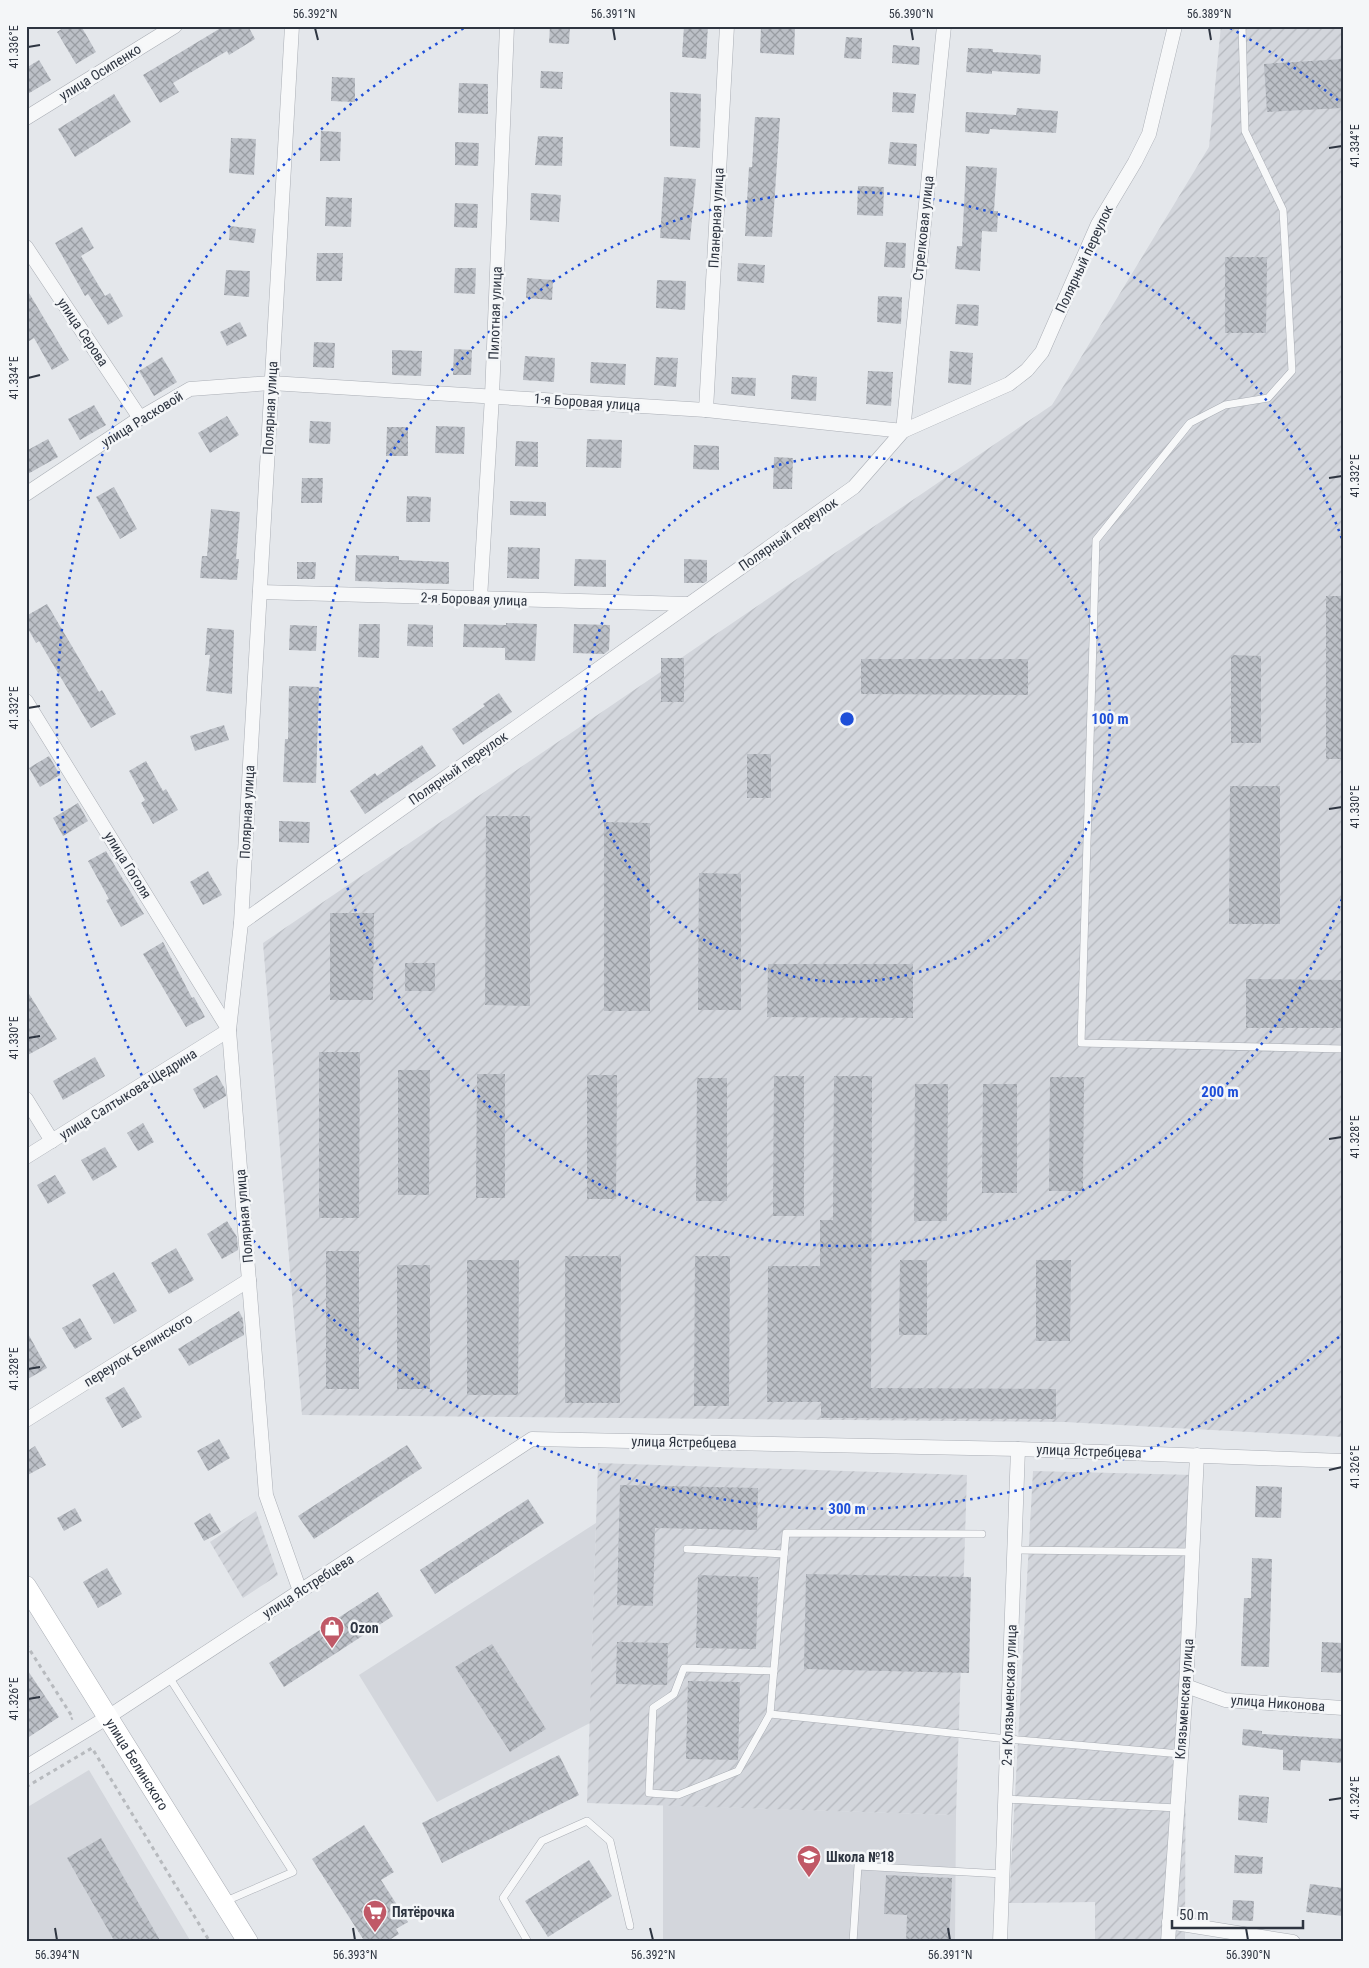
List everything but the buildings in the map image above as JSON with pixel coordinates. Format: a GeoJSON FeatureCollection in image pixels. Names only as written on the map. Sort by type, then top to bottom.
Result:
{"type":"FeatureCollection","features":[{"type":"Feature","properties":{"kind":"main road","name":"улица Белинского"},"geometry":{"type":"LineString","coordinates":[[26,1586],[248,1942]]}},
{"type":"Feature","properties":{"kind":"street","name":"улица Осипенко"},"geometry":{"type":"LineString","coordinates":[[26,118],[174,26]]}},
{"type":"Feature","properties":{"kind":"street","name":"Полярная улица"},"geometry":{"type":"LineString","coordinates":[[292,26],[241,923],[229,1030],[266,1495],[300,1591]]}},
{"type":"Feature","properties":{"kind":"street","name":"Пилотная улица"},"geometry":{"type":"LineString","coordinates":[[480,599],[492,396],[507,26]]}},
{"type":"Feature","properties":{"kind":"street","name":"Планерная улица"},"geometry":{"type":"LineString","coordinates":[[706,410],[727,26]]}},
{"type":"Feature","properties":{"kind":"street","name":"Стрелковая улица"},"geometry":{"type":"LineString","coordinates":[[902,431],[944,26]]}},
{"type":"Feature","properties":{"kind":"street","name":"Полярный переулок"},"geometry":{"type":"LineString","coordinates":[[241,923],[854,487],[902,431],[1009,384],[1027,370],[1042,352],[1098,224],[1135,162],[1149,134],[1175,26]]}},
{"type":"Feature","properties":{"kind":"street","name":"улица Серова"},"geometry":{"type":"LineString","coordinates":[[26,247],[140,418]]}},
{"type":"Feature","properties":{"kind":"street","name":"1-я Боровая улица"},"geometry":{"type":"LineString","coordinates":[[271,383],[706,410],[902,431]]}},
{"type":"Feature","properties":{"kind":"street","name":"улица Расковой"},"geometry":{"type":"LineString","coordinates":[[26,494],[140,418],[190,389],[271,383]]}},
{"type":"Feature","properties":{"kind":"street","name":"2-я Боровая улица"},"geometry":{"type":"LineString","coordinates":[[260,592],[688,604]]}},
{"type":"Feature","properties":{"kind":"street","name":"улица Гоголя"},"geometry":{"type":"LineString","coordinates":[[26,701],[229,1030]]}},
{"type":"Feature","properties":{"kind":"street","name":"улица Салтыкова-Щедрина"},"geometry":{"type":"LineString","coordinates":[[26,1157],[229,1030]]}},
{"type":"Feature","properties":{"kind":"street"},"geometry":{"type":"LineString","coordinates":[[26,1099],[52,1140]]}},
{"type":"Feature","properties":{"kind":"street","name":"переулок Белинского"},"geometry":{"type":"LineString","coordinates":[[26,1420],[249,1280]]}},
{"type":"Feature","properties":{"kind":"street","name":"улица Ястребцева"},"geometry":{"type":"LineString","coordinates":[[26,1768],[108,1717],[532,1439],[1018,1449],[1343,1461]]}},
{"type":"Feature","properties":{"kind":"street","name":"2-я Клязьменская улица"},"geometry":{"type":"LineString","coordinates":[[1000,1942],[1018,1449]]}},
{"type":"Feature","properties":{"kind":"street","name":"Клязьменская улица"},"geometry":{"type":"LineString","coordinates":[[1168,1942],[1186,1686],[1197,1455]]}},
{"type":"Feature","properties":{"kind":"street","name":"улица Никонова"},"geometry":{"type":"LineString","coordinates":[[1186,1686],[1226,1700],[1343,1708]]}},
{"type":"Feature","properties":{"kind":"street"},"geometry":{"type":"LineString","coordinates":[[1169,1922],[1293,1942]]}},
{"type":"Feature","properties":{"kind":"lane"},"geometry":{"type":"LineString","coordinates":[[1242,26],[1245,131],[1283,210],[1292,371],[1268,398],[1225,405],[1190,423],[1096,540],[1081,1043],[1343,1049]]}},
{"type":"Feature","properties":{"kind":"lane"},"geometry":{"type":"LineString","coordinates":[[774,1671],[684,1668],[674,1694],[653,1708],[649,1793],[678,1795],[738,1771],[770,1714],[774,1671],[786,1533],[982,1534]]}},
{"type":"Feature","properties":{"kind":"lane"},"geometry":{"type":"LineString","coordinates":[[687,1549],[784,1554]]}},
{"type":"Feature","properties":{"kind":"lane"},"geometry":{"type":"LineString","coordinates":[[1014,1550],[1192,1552]]}},
{"type":"Feature","properties":{"kind":"lane"},"geometry":{"type":"LineString","coordinates":[[169,1677],[293,1872],[223,1902]]}},
{"type":"Feature","properties":{"kind":"lane"},"geometry":{"type":"LineString","coordinates":[[770,1714],[1008,1739],[1181,1754]]}},
{"type":"Feature","properties":{"kind":"lane"},"geometry":{"type":"LineString","coordinates":[[1006,1799],[1177,1808]]}},
{"type":"Feature","properties":{"kind":"lane"},"geometry":{"type":"LineString","coordinates":[[528,1942],[503,1898],[542,1841],[587,1821],[610,1841],[630,1926]]}},
{"type":"Feature","properties":{"kind":"lane"},"geometry":{"type":"LineString","coordinates":[[852,1942],[858,1866],[1003,1874]]}},
{"type":"Feature","properties":{"kind":"path"},"geometry":{"type":"LineString","coordinates":[[26,1644],[73,1718]]}},
{"type":"Feature","properties":{"kind":"path"},"geometry":{"type":"LineString","coordinates":[[26,1788],[92,1748],[210,1942]]}},
{"type":"Feature","properties":{"kind":"shaded area"},"geometry":{"type":"Polygon","coordinates":[[[1221,26],[1343,26],[1343,1437],[1065,1422],[302,1415],[263,943],[1052,405],[1209,147],[1221,26]]]}},
{"type":"Feature","properties":{"kind":"shaded area"},"geometry":{"type":"Polygon","coordinates":[[[598,1463],[967,1475],[956,1815],[587,1803],[598,1463]]]}},
{"type":"Feature","properties":{"kind":"shaded area"},"geometry":{"type":"Polygon","coordinates":[[[1033,1471],[1195,1475],[1186,1686],[1185,1942],[1095,1942],[1095,1902],[1009,1903],[1033,1471]]]}},
{"type":"Feature","properties":{"kind":"shaded area"},"geometry":{"type":"Polygon","coordinates":[[[256,1511],[278,1575],[243,1598],[210,1542],[256,1511]]]}},
{"type":"Feature","properties":{"kind":"shaded area"},"geometry":{"type":"Polygon","coordinates":[[[596,1523],[590,1723],[437,1802],[359,1675],[596,1523]]]}},
{"type":"Feature","properties":{"kind":"shaded area"},"geometry":{"type":"Polygon","coordinates":[[[89,1770],[191,1942],[26,1942],[26,1808],[89,1770]]]}},
{"type":"Feature","properties":{"kind":"shaded area","name":"Школа №18"},"geometry":{"type":"Polygon","coordinates":[[[663,1805],[956,1815],[955,1942],[663,1942],[663,1805]]]}},
{"type":"Feature","properties":{"kind":"place","name":"Ozon"},"geometry":{"type":"Point","coordinates":[332,1649]}},
{"type":"Feature","properties":{"kind":"place","name":"Школа №18"},"geometry":{"type":"Point","coordinates":[809,1878]}},
{"type":"Feature","properties":{"kind":"place","name":"Пятёрочка"},"geometry":{"type":"Point","coordinates":[375,1933]}}]}
